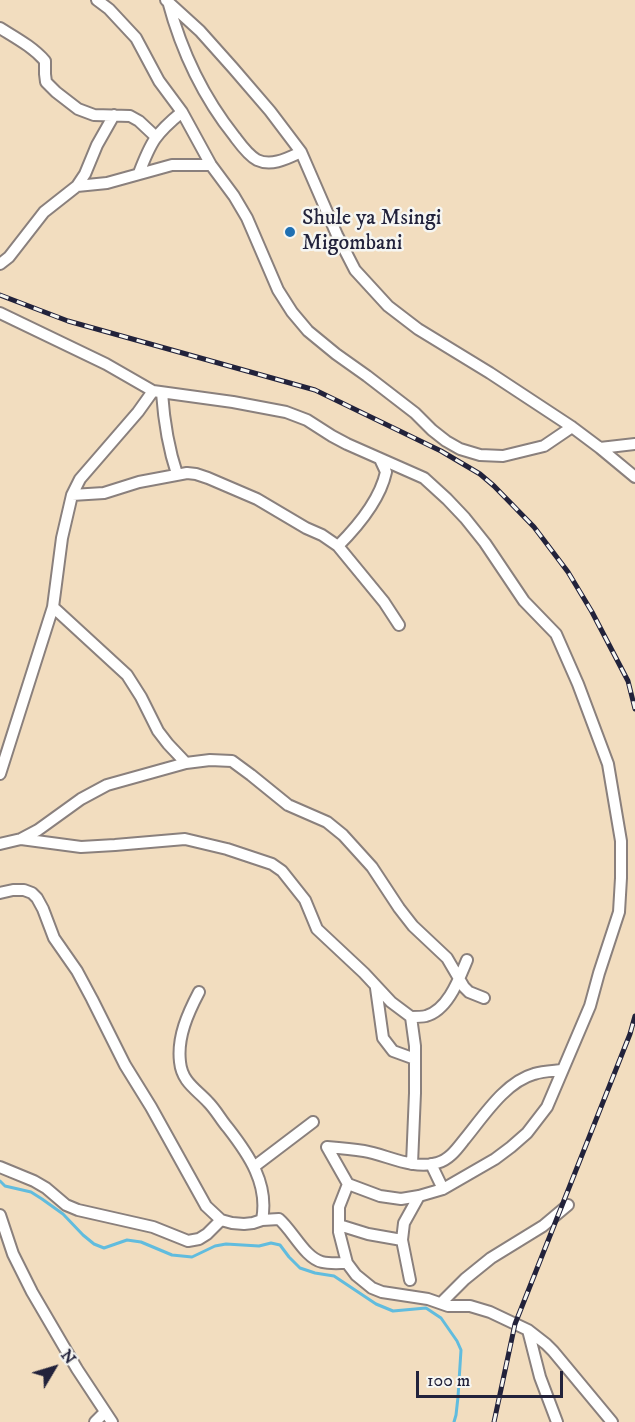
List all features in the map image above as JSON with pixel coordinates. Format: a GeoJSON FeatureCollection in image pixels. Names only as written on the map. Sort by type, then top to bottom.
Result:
{"type":"FeatureCollection","features":[{"type":"Feature","properties":{"kind":"street"},"geometry":{"type":"LineString","coordinates":[[97,0],[110,9],[136,38],[159,81],[182,112],[211,165],[247,218],[278,290],[292,312],[309,331],[415,413],[446,441],[460,449],[480,455],[503,456],[544,446],[572,428]]}},
{"type":"Feature","properties":{"kind":"street"},"geometry":{"type":"LineString","coordinates":[[167,1],[200,31],[233,68],[301,152],[355,270],[388,306],[418,329],[490,373],[572,428],[635,477]]}},
{"type":"Feature","properties":{"kind":"street"},"geometry":{"type":"LineString","coordinates":[[167,1],[173,22],[205,94],[222,121],[246,150],[258,160],[270,163],[284,160],[301,152]]}},
{"type":"Feature","properties":{"kind":"street"},"geometry":{"type":"LineString","coordinates":[[0,28],[41,56],[45,61],[46,82],[78,109],[94,114],[130,116],[140,121],[155,136]]}},
{"type":"Feature","properties":{"kind":"street"},"geometry":{"type":"LineString","coordinates":[[139,173],[155,136],[182,112]]}},
{"type":"Feature","properties":{"kind":"street"},"geometry":{"type":"LineString","coordinates":[[0,264],[9,257],[44,212],[77,186],[86,174],[97,145],[114,115]]}},
{"type":"Feature","properties":{"kind":"street"},"geometry":{"type":"LineString","coordinates":[[77,186],[107,183],[172,165],[211,165]]}},
{"type":"Feature","properties":{"kind":"street"},"geometry":{"type":"LineString","coordinates":[[0,313],[158,392],[286,412],[307,420],[332,436],[424,478],[447,499],[485,543],[524,601],[556,634],[578,684],[608,764],[621,841],[621,878],[619,912],[590,1006],[547,1107],[511,1148],[443,1189],[419,1196],[401,1199],[380,1196],[348,1184],[327,1147],[365,1151],[412,1164],[439,1163],[449,1157],[491,1106],[521,1079],[535,1073],[562,1070]]}},
{"type":"Feature","properties":{"kind":"street"},"geometry":{"type":"LineString","coordinates":[[158,392],[167,441],[177,474]]}},
{"type":"Feature","properties":{"kind":"street"},"geometry":{"type":"LineString","coordinates":[[0,774],[53,607],[62,538],[72,495],[80,479],[158,392]]}},
{"type":"Feature","properties":{"kind":"street"},"geometry":{"type":"LineString","coordinates":[[600,448],[635,444]]}},
{"type":"Feature","properties":{"kind":"street"},"geometry":{"type":"LineString","coordinates":[[338,546],[363,518],[381,486],[386,472],[380,459]]}},
{"type":"Feature","properties":{"kind":"street"},"geometry":{"type":"LineString","coordinates":[[72,495],[104,494],[138,482],[177,474],[195,474],[257,499],[338,546],[384,602],[399,625]]}},
{"type":"Feature","properties":{"kind":"street"},"geometry":{"type":"LineString","coordinates":[[53,607],[127,675],[158,731],[186,763]]}},
{"type":"Feature","properties":{"kind":"street"},"geometry":{"type":"LineString","coordinates":[[0,844],[38,830],[81,799],[107,785],[186,763],[210,760],[232,761],[288,805],[327,822],[343,835],[372,867],[399,908],[424,938],[447,958],[469,992],[484,998]]}},
{"type":"Feature","properties":{"kind":"street"},"geometry":{"type":"LineString","coordinates":[[21,838],[81,847],[185,839],[227,849],[272,864],[282,871],[305,900],[317,929],[364,973],[376,988],[411,1017],[426,1016],[446,1002],[467,960]]}},
{"type":"Feature","properties":{"kind":"street"},"geometry":{"type":"LineString","coordinates":[[0,893],[24,890],[37,898],[54,938],[72,963],[125,1065],[206,1206],[221,1220],[244,1224],[279,1219],[310,1256],[320,1262],[346,1263]]}},
{"type":"Feature","properties":{"kind":"street"},"geometry":{"type":"LineString","coordinates":[[376,988],[383,1038],[393,1051],[415,1059]]}},
{"type":"Feature","properties":{"kind":"street"},"geometry":{"type":"LineString","coordinates":[[199,992],[187,1016],[182,1037],[180,1062],[183,1075],[190,1086],[209,1103],[255,1166],[264,1198],[262,1220]]}},
{"type":"Feature","properties":{"kind":"street"},"geometry":{"type":"LineString","coordinates":[[411,1017],[415,1046],[412,1164]]}},
{"type":"Feature","properties":{"kind":"street"},"geometry":{"type":"LineString","coordinates":[[255,1166],[313,1122]]}},
{"type":"Feature","properties":{"kind":"street"},"geometry":{"type":"LineString","coordinates":[[431,1164],[443,1189]]}},
{"type":"Feature","properties":{"kind":"street"},"geometry":{"type":"LineString","coordinates":[[0,1167],[34,1181],[66,1205],[78,1210],[153,1227],[189,1241],[207,1234],[221,1220]]}},
{"type":"Feature","properties":{"kind":"street"},"geometry":{"type":"LineString","coordinates":[[348,1184],[339,1207],[339,1238],[346,1263],[356,1275],[372,1288],[382,1292],[428,1299],[448,1306],[470,1306],[528,1330],[553,1351],[612,1422]]}},
{"type":"Feature","properties":{"kind":"street"},"geometry":{"type":"LineString","coordinates":[[410,1280],[402,1240],[404,1223],[419,1196]]}},
{"type":"Feature","properties":{"kind":"street"},"geometry":{"type":"LineString","coordinates":[[441,1303],[490,1258],[543,1226],[568,1205]]}},
{"type":"Feature","properties":{"kind":"street"},"geometry":{"type":"LineString","coordinates":[[0,1215],[13,1254],[28,1285],[77,1369],[112,1422]]}},
{"type":"Feature","properties":{"kind":"street"},"geometry":{"type":"LineString","coordinates":[[339,1225],[368,1234],[402,1240]]}},
{"type":"Feature","properties":{"kind":"street"},"geometry":{"type":"LineString","coordinates":[[528,1330],[540,1377],[557,1422]]}},
{"type":"Feature","properties":{"kind":"street"},"geometry":{"type":"LineString","coordinates":[[95,1422],[105,1412]]}},
{"type":"Feature","properties":{"kind":"waterway"},"geometry":{"type":"LineString","coordinates":[[0,1181],[5,1186],[31,1192],[42,1199],[63,1214],[94,1244],[104,1248],[127,1240],[141,1242],[172,1255],[192,1257],[215,1246],[226,1244],[259,1246],[271,1243],[280,1245],[300,1268],[334,1276],[376,1304],[393,1311],[426,1308],[441,1318],[461,1350],[454,1422]]}},
{"type":"Feature","properties":{"kind":"railway"},"geometry":{"type":"LineString","coordinates":[[0,295],[68,321],[315,390],[441,451],[480,474],[534,527],[568,572],[628,681],[635,709]]}},
{"type":"Feature","properties":{"kind":"railway"},"geometry":{"type":"LineString","coordinates":[[494,1422],[515,1324],[630,1034],[635,1016]]}},
{"type":"Feature","properties":{"kind":"place","name":"Shule ya Msingi Migombani"},"geometry":{"type":"Point","coordinates":[290,232]}}]}
